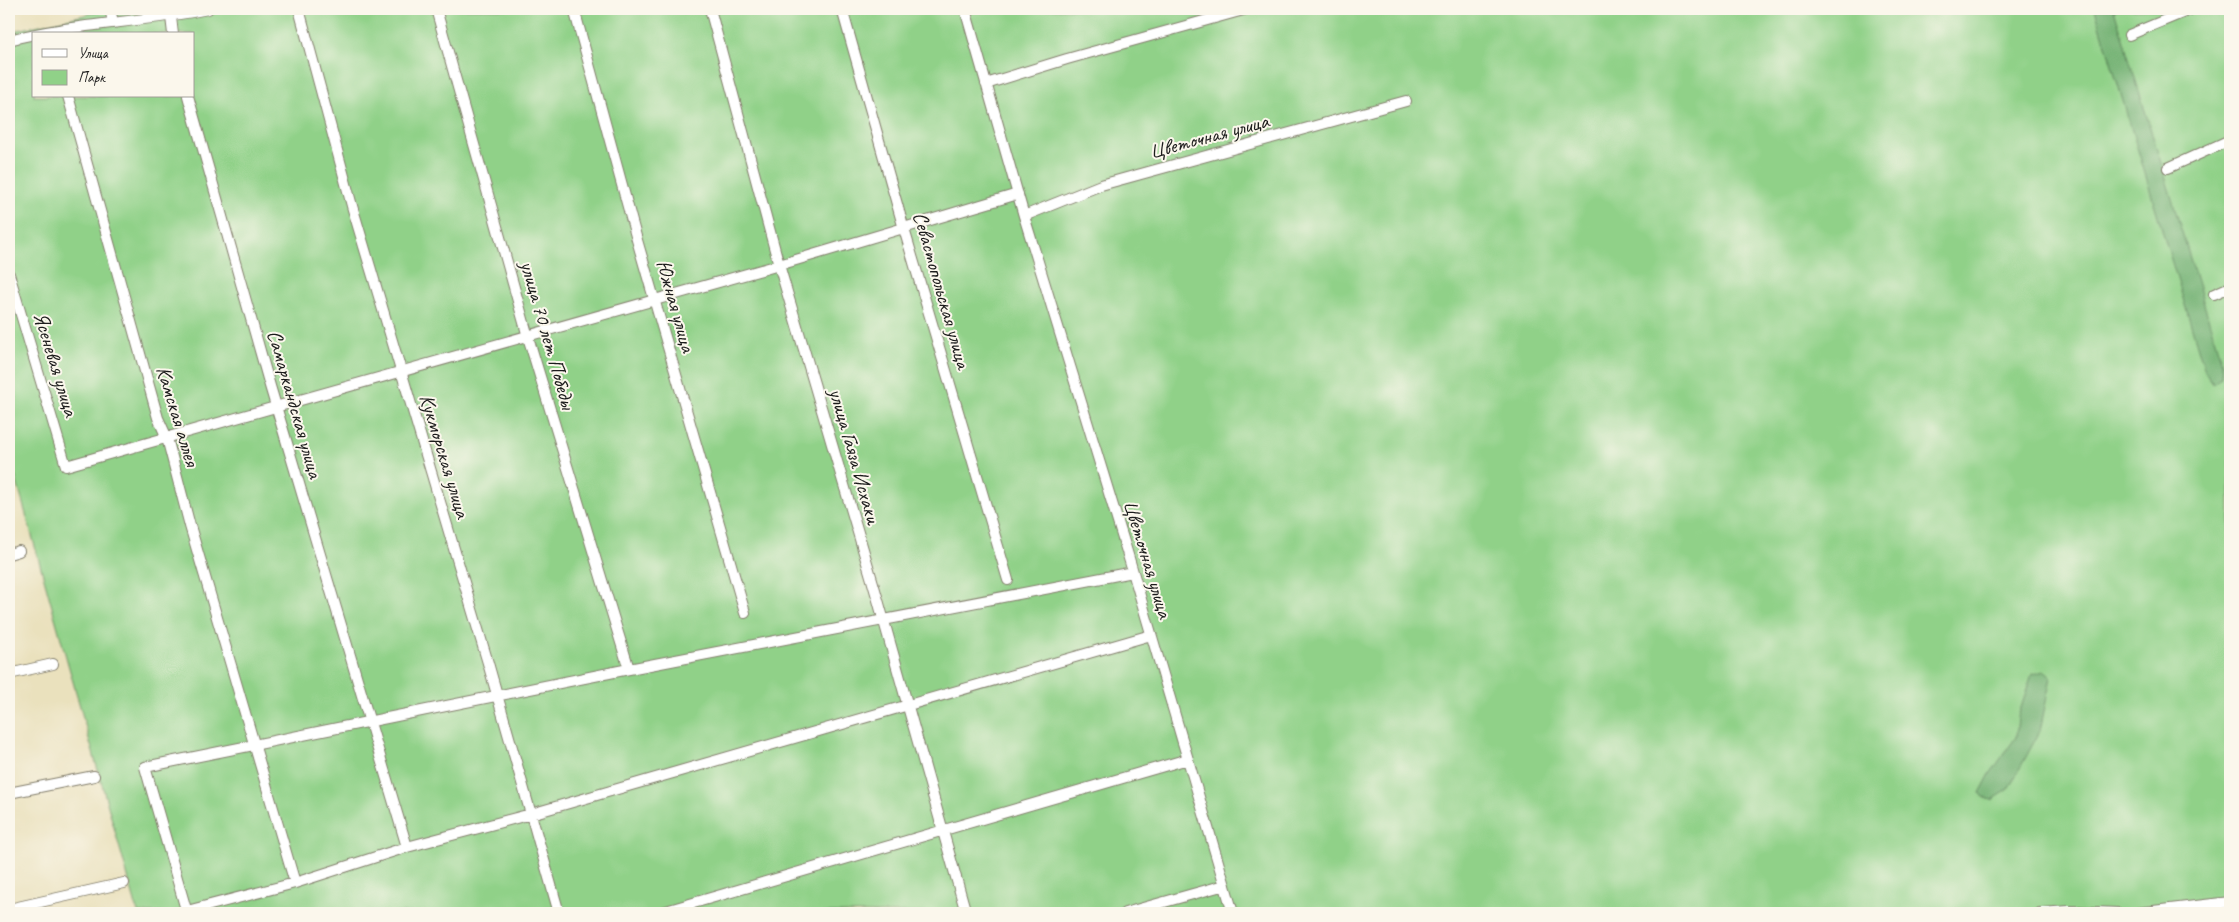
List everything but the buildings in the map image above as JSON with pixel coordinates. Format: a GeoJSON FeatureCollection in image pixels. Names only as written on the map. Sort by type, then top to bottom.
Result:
{"type":"FeatureCollection","features":[{"type":"Feature","properties":{"kind":"street"},"geometry":{"type":"LineString","coordinates":[[110,9],[114,22]]}},
{"type":"Feature","properties":{"kind":"street"},"geometry":{"type":"LineString","coordinates":[[49,32],[171,16],[208,9]]}},
{"type":"Feature","properties":{"kind":"street","name":"Кукморская улица"},"geometry":{"type":"LineString","coordinates":[[299,9],[352,206],[498,696],[559,913]]}},
{"type":"Feature","properties":{"kind":"street","name":"улица 70 лет Победы"},"geometry":{"type":"LineString","coordinates":[[436,9],[528,336],[629,669]]}},
{"type":"Feature","properties":{"kind":"street","name":"Южная улица"},"geometry":{"type":"LineString","coordinates":[[574,9],[654,300],[745,613]]}},
{"type":"Feature","properties":{"kind":"street","name":"улица Гаяза Исхаки"},"geometry":{"type":"LineString","coordinates":[[710,9],[779,265],[884,621],[966,913]]}},
{"type":"Feature","properties":{"kind":"street","name":"Севастопольская улица"},"geometry":{"type":"LineString","coordinates":[[842,9],[904,229],[1008,580]]}},
{"type":"Feature","properties":{"kind":"street","name":"Цветочная улица"},"geometry":{"type":"LineString","coordinates":[[965,9],[1024,216],[1133,572],[1233,913]]}},
{"type":"Feature","properties":{"kind":"street"},"geometry":{"type":"LineString","coordinates":[[986,84],[1067,59],[1247,9]]}},
{"type":"Feature","properties":{"kind":"street"},"geometry":{"type":"LineString","coordinates":[[2129,35],[2192,9]]}},
{"type":"Feature","properties":{"kind":"street"},"geometry":{"type":"LineString","coordinates":[[171,16],[173,32]]}},
{"type":"Feature","properties":{"kind":"street"},"geometry":{"type":"LineString","coordinates":[[9,40],[32,35]]}},
{"type":"Feature","properties":{"kind":"street","name":"Камская аллея"},"geometry":{"type":"LineString","coordinates":[[69,98],[158,418],[167,438],[195,545],[244,713],[256,745],[295,883]]}},
{"type":"Feature","properties":{"kind":"street","name":"Самаркандская улица"},"geometry":{"type":"LineString","coordinates":[[189,98],[276,407],[407,847]]}},
{"type":"Feature","properties":{"kind":"street","name":"Цветочная улица"},"geometry":{"type":"LineString","coordinates":[[1024,216],[1101,185],[1406,101]]}},
{"type":"Feature","properties":{"kind":"street"},"geometry":{"type":"LineString","coordinates":[[2168,168],[2230,140]]}},
{"type":"Feature","properties":{"kind":"street"},"geometry":{"type":"LineString","coordinates":[[167,438],[779,265],[1018,194]]}},
{"type":"Feature","properties":{"kind":"street","name":"Ясеневая улица"},"geometry":{"type":"LineString","coordinates":[[9,274],[66,466],[122,448],[167,438]]}},
{"type":"Feature","properties":{"kind":"street"},"geometry":{"type":"LineString","coordinates":[[2214,294],[2230,287]]}},
{"type":"Feature","properties":{"kind":"street"},"geometry":{"type":"LineString","coordinates":[[1133,572],[629,669],[145,767],[187,912],[295,883],[407,847],[531,814],[1151,635]]}},
{"type":"Feature","properties":{"kind":"street"},"geometry":{"type":"LineString","coordinates":[[9,674],[53,664]]}},
{"type":"Feature","properties":{"kind":"street"},"geometry":{"type":"LineString","coordinates":[[659,913],[1188,759]]}},
{"type":"Feature","properties":{"kind":"street"},"geometry":{"type":"LineString","coordinates":[[9,794],[94,776]]}},
{"type":"Feature","properties":{"kind":"street"},"geometry":{"type":"LineString","coordinates":[[9,909],[124,883]]}},
{"type":"Feature","properties":{"kind":"street"},"geometry":{"type":"LineString","coordinates":[[1125,913],[1225,885]]}},
{"type":"Feature","properties":{"kind":"street"},"geometry":{"type":"LineString","coordinates":[[2136,913],[2230,902]]}},
{"type":"Feature","properties":{"kind":"street"},"geometry":{"type":"LineString","coordinates":[[2040,913],[2070,911],[2118,913]]}},
{"type":"Feature","properties":{"kind":"green space"},"geometry":{"type":"Polygon","coordinates":[[[111,9],[2230,9],[2230,913],[138,913],[9,454],[9,32],[111,9]]]}},
{"type":"Feature","properties":{"kind":"green space"},"geometry":{"type":"Polygon","coordinates":[[[2095,9],[2114,9],[2222,363],[2221,377],[2213,384],[2205,371],[2095,9]]]}},
{"type":"Feature","properties":{"kind":"green space"},"geometry":{"type":"Polygon","coordinates":[[[2044,671],[2051,677],[2040,731],[2008,790],[1992,800],[1983,798],[1980,793],[1990,774],[2016,737],[2018,717],[2032,674],[2044,671]]]}}]}
